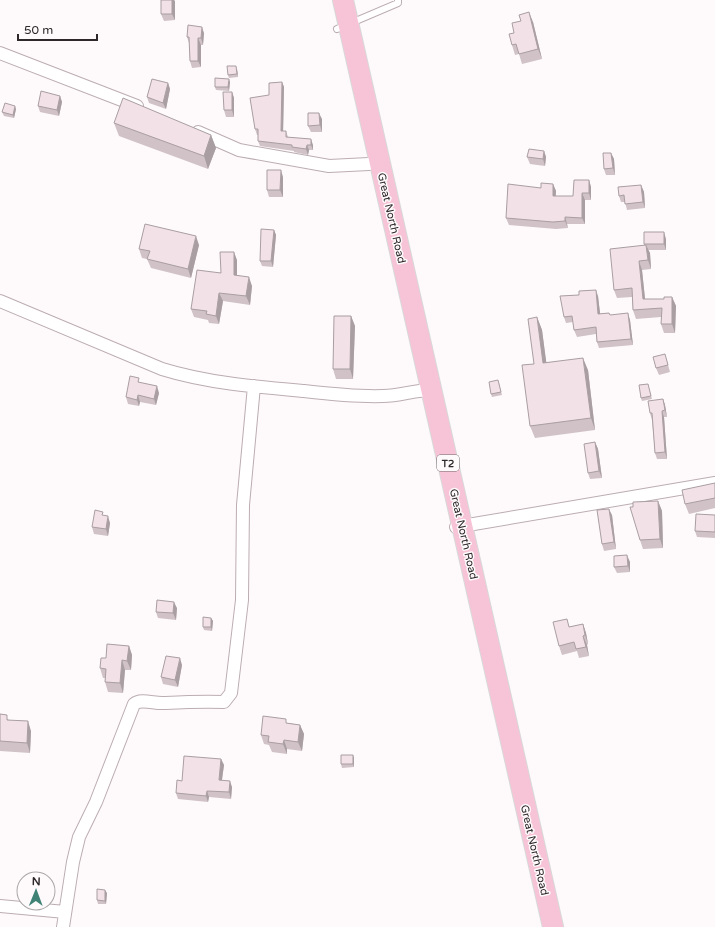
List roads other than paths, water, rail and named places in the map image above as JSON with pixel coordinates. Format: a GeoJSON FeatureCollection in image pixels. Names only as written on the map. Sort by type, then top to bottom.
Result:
{"type":"FeatureCollection","features":[{"type":"Feature","properties":{"kind":"highway","name":"Great North Road"},"geometry":{"type":"LineString","coordinates":[[331,0],[343,28],[553,927]]}},
{"type":"Feature","properties":{"kind":"highway","name":"Great North Road"},"geometry":{"type":"LineString","coordinates":[[343,0],[343,28],[369,164],[427,390]]}},
{"type":"Feature","properties":{"kind":"highway","name":"Great North Road"},"geometry":{"type":"LineString","coordinates":[[459,527],[540,927]]}},
{"type":"Feature","properties":{"kind":"street"},"geometry":{"type":"LineString","coordinates":[[0,53],[148,110]]}},
{"type":"Feature","properties":{"kind":"street"},"geometry":{"type":"LineString","coordinates":[[189,128],[239,150],[330,166],[369,164]]}},
{"type":"Feature","properties":{"kind":"street"},"geometry":{"type":"LineString","coordinates":[[0,301],[162,369],[180,375],[254,386],[360,396],[398,396],[427,390]]}},
{"type":"Feature","properties":{"kind":"street"},"geometry":{"type":"LineString","coordinates":[[63,927],[73,862],[79,837],[96,802],[134,704],[138,702],[164,704],[202,700],[224,702],[231,693],[242,600],[243,505],[254,386]]}},
{"type":"Feature","properties":{"kind":"street"},"geometry":{"type":"LineString","coordinates":[[459,527],[715,483]]}},
{"type":"Feature","properties":{"kind":"street"},"geometry":{"type":"LineString","coordinates":[[0,906],[65,912]]}},
{"type":"Feature","properties":{"kind":"lane"},"geometry":{"type":"LineString","coordinates":[[343,28],[398,3],[398,0]]}}]}
